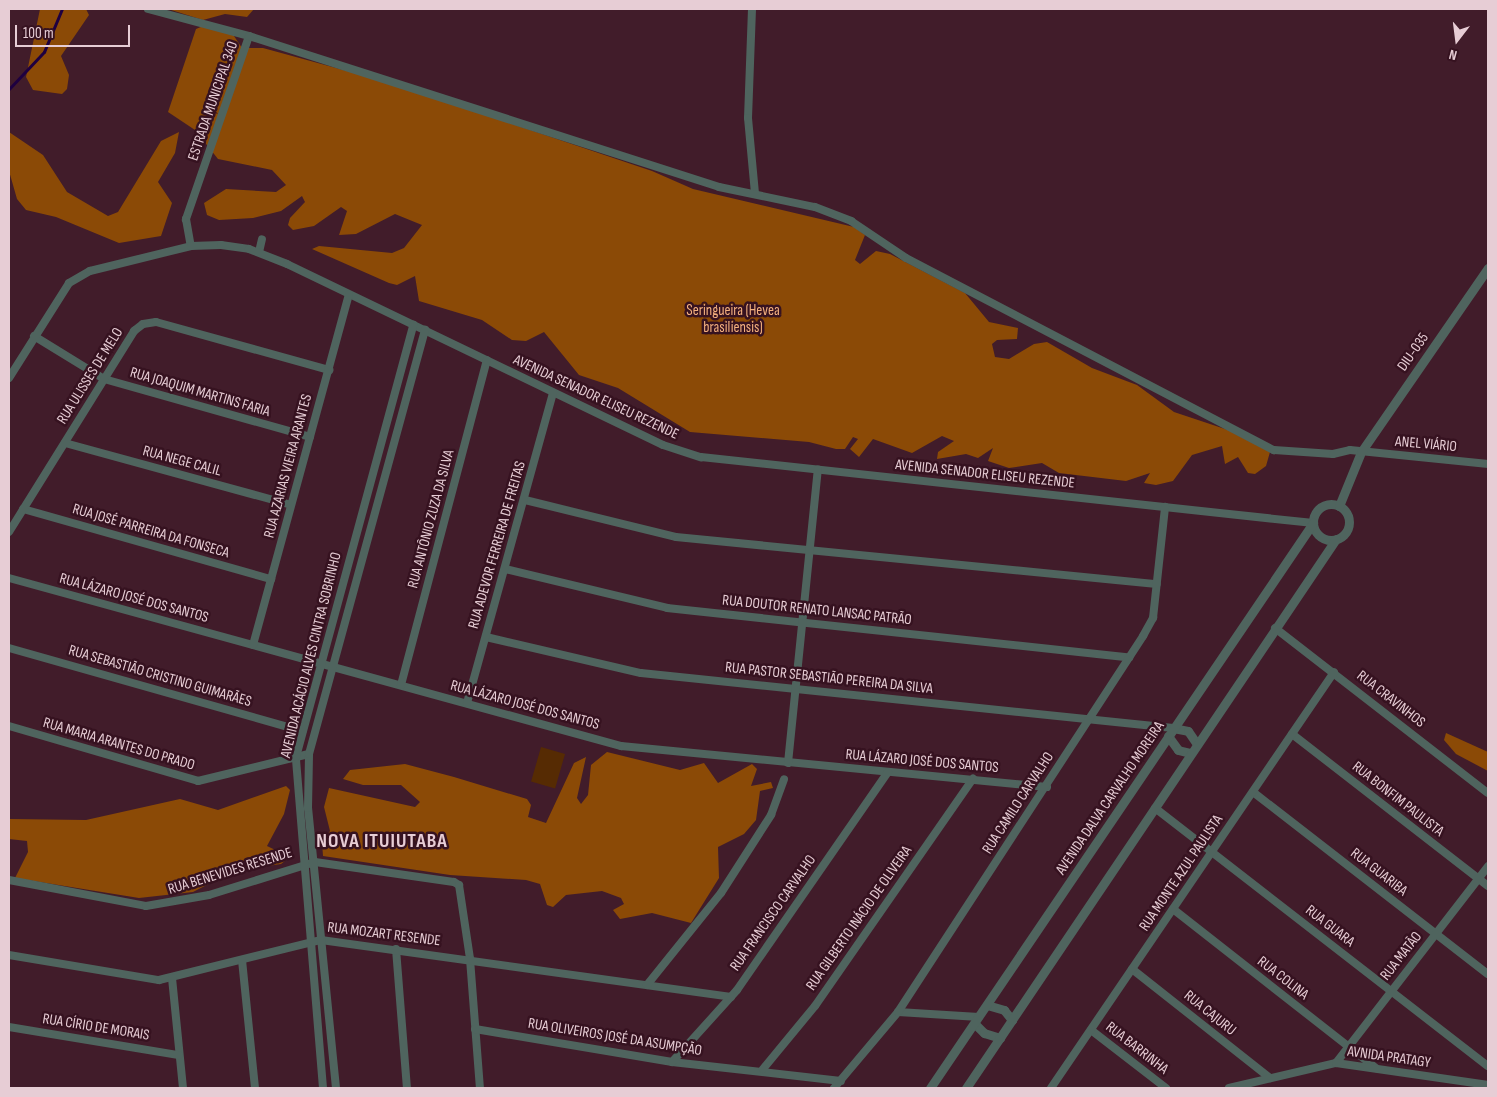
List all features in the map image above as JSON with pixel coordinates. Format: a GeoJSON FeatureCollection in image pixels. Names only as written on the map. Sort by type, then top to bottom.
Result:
{"type":"FeatureCollection","features":[{"type":"Feature","properties":{"kind":"street","name":"ESTRADA MUNICIPAL 340"},"geometry":{"type":"LineString","coordinates":[[148,9],[249,36],[186,219],[191,246]]}},
{"type":"Feature","properties":{"kind":"street"},"geometry":{"type":"LineString","coordinates":[[752,9],[748,118],[754,193]]}},
{"type":"Feature","properties":{"kind":"street","name":"ANEL VIÁRIO"},"geometry":{"type":"LineString","coordinates":[[249,36],[719,187],[815,207],[851,221],[906,258],[1258,444],[1302,453],[1361,452],[1488,464]]}},
{"type":"Feature","properties":{"kind":"street"},"geometry":{"type":"LineString","coordinates":[[259,252],[262,239]]}},
{"type":"Feature","properties":{"kind":"street","name":"AVENIDA SENADOR ELISEU REZENDE"},"geometry":{"type":"LineString","coordinates":[[9,378],[69,283],[90,271],[191,246],[221,245],[259,252],[678,451],[818,470],[1313,523]]}},
{"type":"Feature","properties":{"kind":"street","name":"DIU-035"},"geometry":{"type":"LineString","coordinates":[[1361,452],[1488,268]]}},
{"type":"Feature","properties":{"kind":"street","name":"RUA AZARIAS VIEIRA ARANTES"},"geometry":{"type":"LineString","coordinates":[[253,645],[349,294]]}},
{"type":"Feature","properties":{"kind":"street","name":"RUA ULISSES DE MELO"},"geometry":{"type":"LineString","coordinates":[[9,532],[134,331],[156,322],[328,370]]}},
{"type":"Feature","properties":{"kind":"street","name":"AVENIDA ACÁCIO ALVES CINTRA SOBRINHO"},"geometry":{"type":"LineString","coordinates":[[323,1088],[303,864],[296,757],[414,325]]}},
{"type":"Feature","properties":{"kind":"street","name":"AVENIDA ACÁCIO ALVES CINTRA SOBRINHO"},"geometry":{"type":"LineString","coordinates":[[336,1088],[321,940],[309,754],[425,330]]}},
{"type":"Feature","properties":{"kind":"street","name":"RUA JOAQUIM MARTINS FARIA"},"geometry":{"type":"LineString","coordinates":[[34,336],[104,379],[310,437]]}},
{"type":"Feature","properties":{"kind":"street","name":"RUA ANTÔNIO ZUZA DA SILVA"},"geometry":{"type":"LineString","coordinates":[[401,685],[487,360]]}},
{"type":"Feature","properties":{"kind":"street","name":"RUA ADEVOR FERREIRA DE FREITAS"},"geometry":{"type":"LineString","coordinates":[[467,704],[525,500],[553,393]]}},
{"type":"Feature","properties":{"kind":"street","name":"RUA NEGE CALIL"},"geometry":{"type":"LineString","coordinates":[[64,443],[292,505]]}},
{"type":"Feature","properties":{"kind":"street"},"geometry":{"type":"LineString","coordinates":[[966,1088],[1155,808],[1196,743],[1336,539],[1349,525],[1339,506],[1361,452]]}},
{"type":"Feature","properties":{"kind":"street"},"geometry":{"type":"LineString","coordinates":[[788,763],[818,470]]}},
{"type":"Feature","properties":{"kind":"street"},"geometry":{"type":"LineString","coordinates":[[525,500],[676,537],[1157,584]]}},
{"type":"Feature","properties":{"kind":"street","name":"AVENIDA DALVA CARVALHO MOREIRA"},"geometry":{"type":"LineString","coordinates":[[930,1088],[1313,523],[1321,507],[1339,506]]}},
{"type":"Feature","properties":{"kind":"street","name":"RUA CAMILO CARVALHO"},"geometry":{"type":"LineString","coordinates":[[834,1088],[898,1012],[1047,787],[1088,718],[1153,618],[1165,507]]}},
{"type":"Feature","properties":{"kind":"street","name":"RUA JOSÉ PARREIRA DA FONSECA"},"geometry":{"type":"LineString","coordinates":[[23,509],[271,579]]}},
{"type":"Feature","properties":{"kind":"street"},"geometry":{"type":"LineString","coordinates":[[1313,523],[1323,538],[1336,539]]}},
{"type":"Feature","properties":{"kind":"street","name":"RUA DOUTOR RENATO LANSAC PATRÃO"},"geometry":{"type":"LineString","coordinates":[[505,569],[667,608],[1129,657]]}},
{"type":"Feature","properties":{"kind":"street","name":"RUA LÁZARO JOSÉ DOS SANTOS"},"geometry":{"type":"LineString","coordinates":[[9,578],[621,746],[1047,787]]}},
{"type":"Feature","properties":{"kind":"street","name":"RUA CRAVINHOS"},"geometry":{"type":"LineString","coordinates":[[1275,628],[1488,793]]}},
{"type":"Feature","properties":{"kind":"street","name":"RUA PASTOR SEBASTIÃO PEREIRA DA SILVA"},"geometry":{"type":"LineString","coordinates":[[486,637],[641,673],[1088,718],[1170,732]]}},
{"type":"Feature","properties":{"kind":"street","name":"RUA SEBASTIÃO CRISTINO GUIMARÃES"},"geometry":{"type":"LineString","coordinates":[[9,648],[303,731]]}},
{"type":"Feature","properties":{"kind":"street","name":"RUA MONTE AZUL PAULISTA"},"geometry":{"type":"LineString","coordinates":[[1051,1088],[1334,672]]}},
{"type":"Feature","properties":{"kind":"street","name":"RUA MARIA ARANTES DO PRADO"},"geometry":{"type":"LineString","coordinates":[[9,726],[198,781],[309,754]]}},
{"type":"Feature","properties":{"kind":"street"},"geometry":{"type":"LineString","coordinates":[[1190,753],[1178,750],[1170,732],[1188,730],[1196,743]]}},
{"type":"Feature","properties":{"kind":"street","name":"RUA BONFIM PAULISTA"},"geometry":{"type":"LineString","coordinates":[[1292,734],[1488,886]]}},
{"type":"Feature","properties":{"kind":"street","name":"RUA FRANCISCO CARVALHO"},"geometry":{"type":"LineString","coordinates":[[672,1062],[731,997],[888,772]]}},
{"type":"Feature","properties":{"kind":"street"},"geometry":{"type":"LineString","coordinates":[[647,985],[721,892],[771,815],[784,779]]}},
{"type":"Feature","properties":{"kind":"street","name":"RUA GILBERTO INÁCIO DE OLIVEIRA"},"geometry":{"type":"LineString","coordinates":[[763,1069],[815,1006],[973,779]]}},
{"type":"Feature","properties":{"kind":"street","name":"RUA GUARIBA"},"geometry":{"type":"LineString","coordinates":[[1253,792],[1488,974]]}},
{"type":"Feature","properties":{"kind":"street","name":"RUA GUARA"},"geometry":{"type":"LineString","coordinates":[[1155,808],[1488,1066]]}},
{"type":"Feature","properties":{"kind":"street","name":"RUA BENEVIDES RESENDE"},"geometry":{"type":"LineString","coordinates":[[9,880],[146,906],[168,905],[315,862],[459,885],[470,959]]}},
{"type":"Feature","properties":{"kind":"street","name":"RUA MATÃO"},"geometry":{"type":"LineString","coordinates":[[1336,1063],[1488,866]]}},
{"type":"Feature","properties":{"kind":"street","name":"RUA COLINA"},"geometry":{"type":"LineString","coordinates":[[1173,909],[1376,1068]]}},
{"type":"Feature","properties":{"kind":"street","name":"RUA MOZART RESENDE"},"geometry":{"type":"LineString","coordinates":[[9,954],[159,980],[310,941],[321,940],[470,959],[731,997]]}},
{"type":"Feature","properties":{"kind":"street"},"geometry":{"type":"LineString","coordinates":[[396,949],[408,1088]]}},
{"type":"Feature","properties":{"kind":"street"},"geometry":{"type":"LineString","coordinates":[[470,959],[480,1088]]}},
{"type":"Feature","properties":{"kind":"street"},"geometry":{"type":"LineString","coordinates":[[242,960],[255,1088]]}},
{"type":"Feature","properties":{"kind":"street","name":"RUA CAJURU"},"geometry":{"type":"LineString","coordinates":[[1132,969],[1270,1078]]}},
{"type":"Feature","properties":{"kind":"street"},"geometry":{"type":"LineString","coordinates":[[172,978],[183,1088]]}},
{"type":"Feature","properties":{"kind":"street"},"geometry":{"type":"LineString","coordinates":[[987,1005],[1004,1010],[1012,1020]]}},
{"type":"Feature","properties":{"kind":"street"},"geometry":{"type":"LineString","coordinates":[[898,1012],[977,1021],[984,1033],[1000,1038]]}},
{"type":"Feature","properties":{"kind":"street","name":"RUA CÍRIO DE MORAIS"},"geometry":{"type":"LineString","coordinates":[[9,1027],[179,1055]]}},
{"type":"Feature","properties":{"kind":"street","name":"RUA OLIVEIROS JOSÉ DA ASUMPÇÃO"},"geometry":{"type":"LineString","coordinates":[[475,1029],[672,1062],[763,1069],[841,1081]]}},
{"type":"Feature","properties":{"kind":"street","name":"RUA BARRINHA"},"geometry":{"type":"LineString","coordinates":[[1091,1030],[1166,1088]]}},
{"type":"Feature","properties":{"kind":"street","name":"AVNIDA PRATAGY"},"geometry":{"type":"LineString","coordinates":[[1229,1088],[1336,1063],[1488,1085]]}},
{"type":"Feature","properties":{"kind":"shaded area"},"geometry":{"type":"Polygon","coordinates":[[[541,747],[565,754],[555,788],[531,782],[541,747]]]}},
{"type":"Feature","properties":{"kind":"green space"},"geometry":{"type":"Polygon","coordinates":[[[40,9],[86,9],[89,15],[61,56],[69,75],[67,89],[62,94],[33,90],[26,77],[40,9]]]}},
{"type":"Feature","properties":{"kind":"green space"},"geometry":{"type":"Polygon","coordinates":[[[168,9],[254,9],[247,17],[225,14],[203,20],[168,9]]]}},
{"type":"Feature","properties":{"kind":"green space","name":"Seringueira (Hevea brasiliensis)"},"geometry":{"type":"Polygon","coordinates":[[[203,26],[230,30],[242,48],[263,48],[391,83],[652,171],[693,189],[854,227],[865,235],[855,260],[860,264],[876,251],[890,254],[965,293],[989,322],[1018,328],[1017,339],[997,340],[992,344],[995,357],[1009,359],[1034,344],[1047,342],[1092,368],[1137,385],[1174,412],[1228,430],[1270,452],[1266,466],[1255,474],[1248,473],[1238,457],[1225,464],[1222,446],[1192,455],[1173,481],[1156,485],[1144,483],[1150,473],[1126,481],[1059,473],[1042,463],[1009,468],[988,461],[993,448],[978,458],[966,454],[937,459],[938,452],[954,441],[942,436],[912,453],[873,439],[859,457],[850,449],[858,439],[853,437],[845,449],[836,449],[809,442],[690,432],[618,388],[579,375],[544,332],[526,341],[512,340],[482,320],[419,301],[415,276],[397,285],[389,283],[312,249],[319,246],[392,253],[404,248],[422,225],[395,214],[356,234],[339,235],[347,211],[341,207],[314,226],[293,230],[288,225],[290,218],[305,202],[302,196],[281,211],[253,218],[219,220],[207,215],[204,203],[226,189],[276,192],[286,185],[272,170],[218,159],[195,130],[168,112],[196,29],[203,26]]]}},
{"type":"Feature","properties":{"kind":"green space"},"geometry":{"type":"Polygon","coordinates":[[[9,132],[43,155],[67,192],[108,216],[118,212],[161,141],[179,132],[175,153],[158,182],[172,203],[161,236],[119,243],[56,217],[26,210],[17,199],[9,171],[9,132]]]}},
{"type":"Feature","properties":{"kind":"green space"},"geometry":{"type":"Polygon","coordinates":[[[1446,733],[1488,752],[1488,771],[1456,754],[1444,740],[1446,733]]]}},
{"type":"Feature","properties":{"kind":"green space"},"geometry":{"type":"Polygon","coordinates":[[[607,752],[680,770],[704,763],[718,783],[752,764],[757,769],[751,786],[771,782],[773,788],[760,791],[756,820],[744,834],[718,847],[719,878],[691,923],[652,913],[620,919],[613,910],[624,904],[621,898],[602,891],[566,895],[553,907],[547,905],[540,884],[526,880],[450,875],[323,856],[322,843],[330,831],[324,807],[329,788],[415,807],[420,802],[401,785],[363,785],[343,779],[350,770],[405,764],[454,777],[527,799],[531,805],[528,817],[546,823],[574,763],[586,757],[577,798],[581,804],[588,795],[591,765],[607,752]]]}},
{"type":"Feature","properties":{"kind":"green space"},"geometry":{"type":"Polygon","coordinates":[[[286,786],[290,790],[284,814],[267,846],[290,857],[281,864],[234,871],[193,892],[139,898],[15,878],[28,852],[27,841],[9,839],[9,819],[86,820],[180,799],[218,810],[286,786]]]}},
{"type":"Feature","properties":{"kind":"waterway"},"geometry":{"type":"LineString","coordinates":[[9,89],[44,52],[62,9]]}},
{"type":"Feature","properties":{"kind":"district","name":"NOVA ITUIUTABA"},"geometry":{"type":"Point","coordinates":[382,841]}}]}
